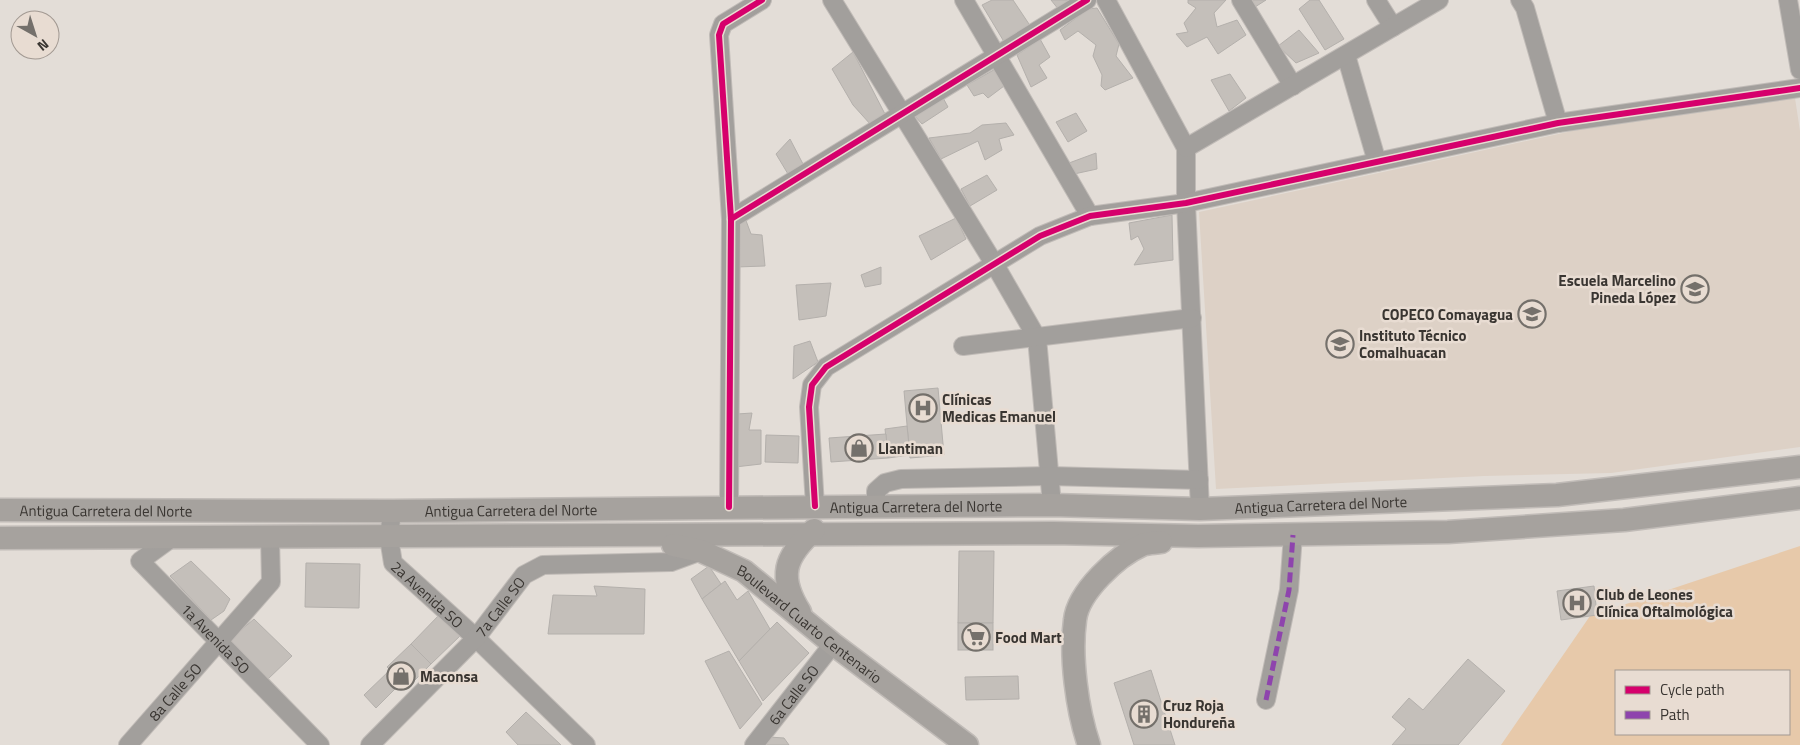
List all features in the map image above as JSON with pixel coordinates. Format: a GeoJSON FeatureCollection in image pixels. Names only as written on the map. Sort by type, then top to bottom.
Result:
{"type":"FeatureCollection","features":[{"type":"Feature","properties":{"kind":"main road","name":"Antigua Carretera del Norte"},"geometry":{"type":"LineString","coordinates":[[0,510],[392,511],[842,507],[876,505],[1052,505],[1200,510],[1557,495],[1800,467]]}},
{"type":"Feature","properties":{"kind":"main road","name":"Antigua Carretera del Norte"},"geometry":{"type":"LineString","coordinates":[[0,538],[389,538],[1053,533],[1198,536],[1448,532],[1606,521],[1800,498]]}},
{"type":"Feature","properties":{"kind":"main road"},"geometry":{"type":"LineString","coordinates":[[804,619],[789,595],[785,573],[792,551],[842,507]]}},
{"type":"Feature","properties":{"kind":"main road"},"geometry":{"type":"LineString","coordinates":[[173,537],[232,511]]}},
{"type":"Feature","properties":{"kind":"main road","name":"Boulevard Cuarto Centenario"},"geometry":{"type":"LineString","coordinates":[[636,536],[701,551],[744,571],[834,644],[967,745]]}},
{"type":"Feature","properties":{"kind":"main road"},"geometry":{"type":"LineString","coordinates":[[1087,743],[1080,707],[1075,654],[1075,619],[1081,601],[1103,573],[1122,556],[1143,544],[1198,536]]}},
{"type":"Feature","properties":{"kind":"street"},"geometry":{"type":"LineString","coordinates":[[729,507],[731,219],[719,35],[723,24],[762,0]]}},
{"type":"Feature","properties":{"kind":"street"},"geometry":{"type":"LineString","coordinates":[[832,0],[1038,338],[1052,505]]}},
{"type":"Feature","properties":{"kind":"street"},"geometry":{"type":"LineString","coordinates":[[964,0],[1090,216]]}},
{"type":"Feature","properties":{"kind":"street"},"geometry":{"type":"LineString","coordinates":[[731,219],[1087,0]]}},
{"type":"Feature","properties":{"kind":"street"},"geometry":{"type":"LineString","coordinates":[[1106,0],[1186,148],[1186,203],[1200,510]]}},
{"type":"Feature","properties":{"kind":"street"},"geometry":{"type":"LineString","coordinates":[[1241,0],[1293,86]]}},
{"type":"Feature","properties":{"kind":"street"},"geometry":{"type":"LineString","coordinates":[[1376,0],[1393,27]]}},
{"type":"Feature","properties":{"kind":"street"},"geometry":{"type":"LineString","coordinates":[[1186,148],[1439,0]]}},
{"type":"Feature","properties":{"kind":"street"},"geometry":{"type":"LineString","coordinates":[[1520,0],[1558,123]]}},
{"type":"Feature","properties":{"kind":"street"},"geometry":{"type":"LineString","coordinates":[[1788,0],[1800,70]]}},
{"type":"Feature","properties":{"kind":"street"},"geometry":{"type":"LineString","coordinates":[[1346,55],[1377,162]]}},
{"type":"Feature","properties":{"kind":"street"},"geometry":{"type":"LineString","coordinates":[[815,506],[808,407],[812,385],[826,367],[1040,236],[1090,216],[1186,203],[1558,123],[1800,88]]}},
{"type":"Feature","properties":{"kind":"street"},"geometry":{"type":"LineString","coordinates":[[963,346],[1192,318]]}},
{"type":"Feature","properties":{"kind":"street"},"geometry":{"type":"LineString","coordinates":[[876,505],[876,491],[885,483],[901,479],[1049,476],[1199,480]]}},
{"type":"Feature","properties":{"kind":"street","name":"2a Avenida SO"},"geometry":{"type":"LineString","coordinates":[[392,511],[389,538],[393,564],[476,638],[586,745]]}},
{"type":"Feature","properties":{"kind":"street"},"geometry":{"type":"LineString","coordinates":[[1266,700],[1289,590],[1293,535]]}},
{"type":"Feature","properties":{"kind":"street","name":"1a Avenida SO"},"geometry":{"type":"LineString","coordinates":[[173,537],[140,561],[320,745]]}},
{"type":"Feature","properties":{"kind":"street","name":"8a Calle SO"},"geometry":{"type":"LineString","coordinates":[[128,745],[271,582],[270,537]]}},
{"type":"Feature","properties":{"kind":"street","name":"7a Calle SO"},"geometry":{"type":"LineString","coordinates":[[370,745],[476,638],[524,575],[533,569],[544,566],[671,562],[701,551]]}},
{"type":"Feature","properties":{"kind":"street","name":"6a Calle SO"},"geometry":{"type":"LineString","coordinates":[[754,745],[834,644]]}},
{"type":"Feature","properties":{"kind":"shaded area"},"geometry":{"type":"Polygon","coordinates":[[[1795,98],[1800,131],[1800,447],[1611,473],[1484,476],[1216,489],[1199,212],[1572,131],[1795,98]]]}},
{"type":"Feature","properties":{"kind":"shaded area"},"geometry":{"type":"Polygon","coordinates":[[[1800,546],[1800,745],[1501,745],[1590,616],[1800,546]]]}},
{"type":"Feature","properties":{"kind":"building"},"geometry":{"type":"Polygon","coordinates":[[[992,0],[1013,0],[1031,27],[1006,45],[982,5],[992,0]]]}},
{"type":"Feature","properties":{"kind":"building"},"geometry":{"type":"Polygon","coordinates":[[[1051,0],[1078,0],[1059,10],[1051,0]]]}},
{"type":"Feature","properties":{"kind":"building"},"geometry":{"type":"Polygon","coordinates":[[[1188,0],[1226,0],[1214,13],[1217,27],[1237,20],[1246,35],[1218,54],[1207,37],[1187,47],[1176,34],[1188,32],[1184,23],[1196,8],[1188,3],[1188,0]]]}},
{"type":"Feature","properties":{"kind":"building"},"geometry":{"type":"Polygon","coordinates":[[[1252,0],[1266,0],[1255,7],[1252,0]]]}},
{"type":"Feature","properties":{"kind":"building"},"geometry":{"type":"Polygon","coordinates":[[[1310,0],[1319,0],[1344,39],[1325,50],[1299,9],[1310,0]]]}},
{"type":"Feature","properties":{"kind":"building"},"geometry":{"type":"Polygon","coordinates":[[[1097,8],[1119,44],[1116,56],[1133,78],[1105,90],[1101,86],[1102,75],[1093,56],[1096,45],[1078,31],[1065,40],[1060,30],[1088,9],[1097,8]]]}},
{"type":"Feature","properties":{"kind":"building"},"geometry":{"type":"Polygon","coordinates":[[[1299,30],[1319,53],[1296,63],[1278,46],[1299,30]]]}},
{"type":"Feature","properties":{"kind":"building"},"geometry":{"type":"Polygon","coordinates":[[[1040,39],[1050,57],[1039,65],[1047,78],[1031,87],[1017,55],[1040,39]]]}},
{"type":"Feature","properties":{"kind":"building"},"geometry":{"type":"Polygon","coordinates":[[[853,52],[886,116],[871,125],[853,105],[832,69],[853,52]]]}},
{"type":"Feature","properties":{"kind":"building"},"geometry":{"type":"Polygon","coordinates":[[[999,67],[1008,83],[988,98],[983,93],[974,96],[967,85],[999,67]]]}},
{"type":"Feature","properties":{"kind":"building"},"geometry":{"type":"Polygon","coordinates":[[[1230,74],[1246,98],[1229,111],[1211,80],[1230,74]]]}},
{"type":"Feature","properties":{"kind":"building"},"geometry":{"type":"Polygon","coordinates":[[[942,96],[948,107],[922,124],[913,114],[942,96]]]}},
{"type":"Feature","properties":{"kind":"building"},"geometry":{"type":"Polygon","coordinates":[[[1076,113],[1087,131],[1068,142],[1056,122],[1076,113]]]}},
{"type":"Feature","properties":{"kind":"building"},"geometry":{"type":"Polygon","coordinates":[[[1006,123],[1014,135],[999,139],[1002,150],[985,160],[978,141],[941,159],[929,138],[970,133],[982,125],[1006,123]]]}},
{"type":"Feature","properties":{"kind":"building"},"geometry":{"type":"Polygon","coordinates":[[[790,139],[803,164],[788,174],[776,154],[790,139]]]}},
{"type":"Feature","properties":{"kind":"building"},"geometry":{"type":"Polygon","coordinates":[[[1096,153],[1097,169],[1074,174],[1069,163],[1096,153]]]}},
{"type":"Feature","properties":{"kind":"building"},"geometry":{"type":"Polygon","coordinates":[[[987,175],[997,190],[970,206],[961,189],[987,175]]]}},
{"type":"Feature","properties":{"kind":"building"},"geometry":{"type":"Polygon","coordinates":[[[1172,215],[1173,260],[1134,265],[1144,249],[1138,236],[1131,240],[1129,223],[1172,215]]]}},
{"type":"Feature","properties":{"kind":"building"},"geometry":{"type":"Polygon","coordinates":[[[745,218],[751,234],[762,235],[765,266],[736,267],[737,221],[745,218]]]}},
{"type":"Feature","properties":{"kind":"building"},"geometry":{"type":"Polygon","coordinates":[[[956,218],[966,239],[931,260],[919,236],[956,218]]]}},
{"type":"Feature","properties":{"kind":"building"},"geometry":{"type":"Polygon","coordinates":[[[881,267],[881,284],[865,287],[861,275],[881,267]]]}},
{"type":"Feature","properties":{"kind":"building"},"geometry":{"type":"Polygon","coordinates":[[[831,283],[826,316],[799,320],[796,285],[831,283]]]}},
{"type":"Feature","properties":{"kind":"building"},"geometry":{"type":"Polygon","coordinates":[[[810,341],[818,362],[793,379],[794,346],[810,341]]]}},
{"type":"Feature","properties":{"kind":"building","name":"Clínicas Medicas Emanuel"},"geometry":{"type":"Polygon","coordinates":[[[938,388],[944,455],[910,458],[904,391],[938,388]]]}},
{"type":"Feature","properties":{"kind":"building"},"geometry":{"type":"Polygon","coordinates":[[[752,413],[749,430],[761,430],[761,464],[735,467],[737,414],[752,413]]]}},
{"type":"Feature","properties":{"kind":"building"},"geometry":{"type":"Polygon","coordinates":[[[907,426],[910,455],[888,458],[885,429],[907,426]]]}},
{"type":"Feature","properties":{"kind":"building","name":"Llantiman"},"geometry":{"type":"Polygon","coordinates":[[[886,434],[888,458],[831,462],[829,438],[886,434]]]}},
{"type":"Feature","properties":{"kind":"building"},"geometry":{"type":"Polygon","coordinates":[[[766,435],[799,436],[798,463],[765,462],[766,435]]]}},
{"type":"Feature","properties":{"kind":"building"},"geometry":{"type":"Polygon","coordinates":[[[959,551],[994,551],[993,623],[958,623],[959,551]]]}},
{"type":"Feature","properties":{"kind":"building"},"geometry":{"type":"Polygon","coordinates":[[[191,561],[230,599],[224,611],[211,620],[170,576],[191,561]]]}},
{"type":"Feature","properties":{"kind":"building"},"geometry":{"type":"Polygon","coordinates":[[[306,563],[360,564],[359,608],[305,607],[306,563]]]}},
{"type":"Feature","properties":{"kind":"building"},"geometry":{"type":"Polygon","coordinates":[[[709,566],[721,584],[702,599],[691,579],[709,566]]]}},
{"type":"Feature","properties":{"kind":"building"},"geometry":{"type":"Polygon","coordinates":[[[725,581],[737,600],[748,591],[770,629],[739,661],[702,599],[725,581]]]}},
{"type":"Feature","properties":{"kind":"building"},"geometry":{"type":"Polygon","coordinates":[[[594,586],[645,589],[644,634],[548,634],[553,595],[597,596],[594,586]]]}},
{"type":"Feature","properties":{"kind":"building","name":"Club de Leones Clínica Oftalmológica"},"geometry":{"type":"Polygon","coordinates":[[[1594,586],[1597,615],[1561,620],[1557,591],[1594,586]]]}},
{"type":"Feature","properties":{"kind":"building","name":"Maconsa"},"geometry":{"type":"Polygon","coordinates":[[[440,614],[461,635],[431,664],[411,644],[440,614]]]}},
{"type":"Feature","properties":{"kind":"building"},"geometry":{"type":"Polygon","coordinates":[[[254,619],[292,656],[268,679],[228,641],[254,619]]]}},
{"type":"Feature","properties":{"kind":"building"},"geometry":{"type":"Polygon","coordinates":[[[777,622],[809,653],[763,701],[739,661],[777,622]]]}},
{"type":"Feature","properties":{"kind":"building","name":"Food Mart"},"geometry":{"type":"Polygon","coordinates":[[[958,623],[993,623],[993,650],[958,650],[958,623]]]}},
{"type":"Feature","properties":{"kind":"building","name":"Maconsa"},"geometry":{"type":"Polygon","coordinates":[[[411,644],[431,664],[408,687],[402,682],[376,708],[364,695],[390,670],[387,667],[411,644]]]}},
{"type":"Feature","properties":{"kind":"building"},"geometry":{"type":"Polygon","coordinates":[[[729,651],[762,704],[740,729],[705,661],[729,651]]]}},
{"type":"Feature","properties":{"kind":"building"},"geometry":{"type":"Polygon","coordinates":[[[1468,659],[1505,691],[1458,745],[1392,745],[1406,729],[1392,717],[1409,698],[1423,710],[1468,659]]]}},
{"type":"Feature","properties":{"kind":"building","name":"Cruz Roja Hondureña"},"geometry":{"type":"Polygon","coordinates":[[[1151,670],[1175,745],[1134,745],[1114,683],[1151,670]]]}},
{"type":"Feature","properties":{"kind":"building"},"geometry":{"type":"Polygon","coordinates":[[[1018,676],[1019,699],[966,700],[965,677],[1018,676]]]}},
{"type":"Feature","properties":{"kind":"building"},"geometry":{"type":"Polygon","coordinates":[[[526,712],[561,745],[518,745],[506,732],[526,712]]]}},
{"type":"Feature","properties":{"kind":"building"},"geometry":{"type":"Polygon","coordinates":[[[769,737],[784,738],[789,745],[763,745],[769,737]]]}},
{"type":"Feature","properties":{"kind":"marked path"},"geometry":{"type":"LineString","coordinates":[[1266,700],[1289,590],[1293,535]]}},
{"type":"Feature","properties":{"kind":"cycle path"},"geometry":{"type":"LineString","coordinates":[[729,507],[731,219],[719,35],[723,24],[762,0]]}},
{"type":"Feature","properties":{"kind":"cycle path"},"geometry":{"type":"LineString","coordinates":[[731,219],[1087,0]]}},
{"type":"Feature","properties":{"kind":"cycle path"},"geometry":{"type":"LineString","coordinates":[[815,506],[809,407],[812,385],[826,367],[1040,236],[1090,216],[1186,203],[1558,123],[1800,88]]}},
{"type":"Feature","properties":{"kind":"place","name":"Escuela Marcelino Pineda López"},"geometry":{"type":"Point","coordinates":[1695,289]}},
{"type":"Feature","properties":{"kind":"place","name":"COPECO Comayagua"},"geometry":{"type":"Point","coordinates":[1532,314]}},
{"type":"Feature","properties":{"kind":"place","name":"Instituto Técnico Comalhuacan"},"geometry":{"type":"Point","coordinates":[1340,344]}},
{"type":"Feature","properties":{"kind":"place","name":"Clínicas Medicas Emanuel"},"geometry":{"type":"Point","coordinates":[923,408]}},
{"type":"Feature","properties":{"kind":"place","name":"Llantiman"},"geometry":{"type":"Point","coordinates":[859,448]}},
{"type":"Feature","properties":{"kind":"place","name":"Club de Leones Clínica Oftalmológica"},"geometry":{"type":"Point","coordinates":[1577,603]}},
{"type":"Feature","properties":{"kind":"place","name":"Food Mart"},"geometry":{"type":"Point","coordinates":[976,637]}},
{"type":"Feature","properties":{"kind":"place","name":"Maconsa"},"geometry":{"type":"Point","coordinates":[401,676]}},
{"type":"Feature","properties":{"kind":"place","name":"Cruz Roja Hondureña"},"geometry":{"type":"Point","coordinates":[1144,714]}}]}
